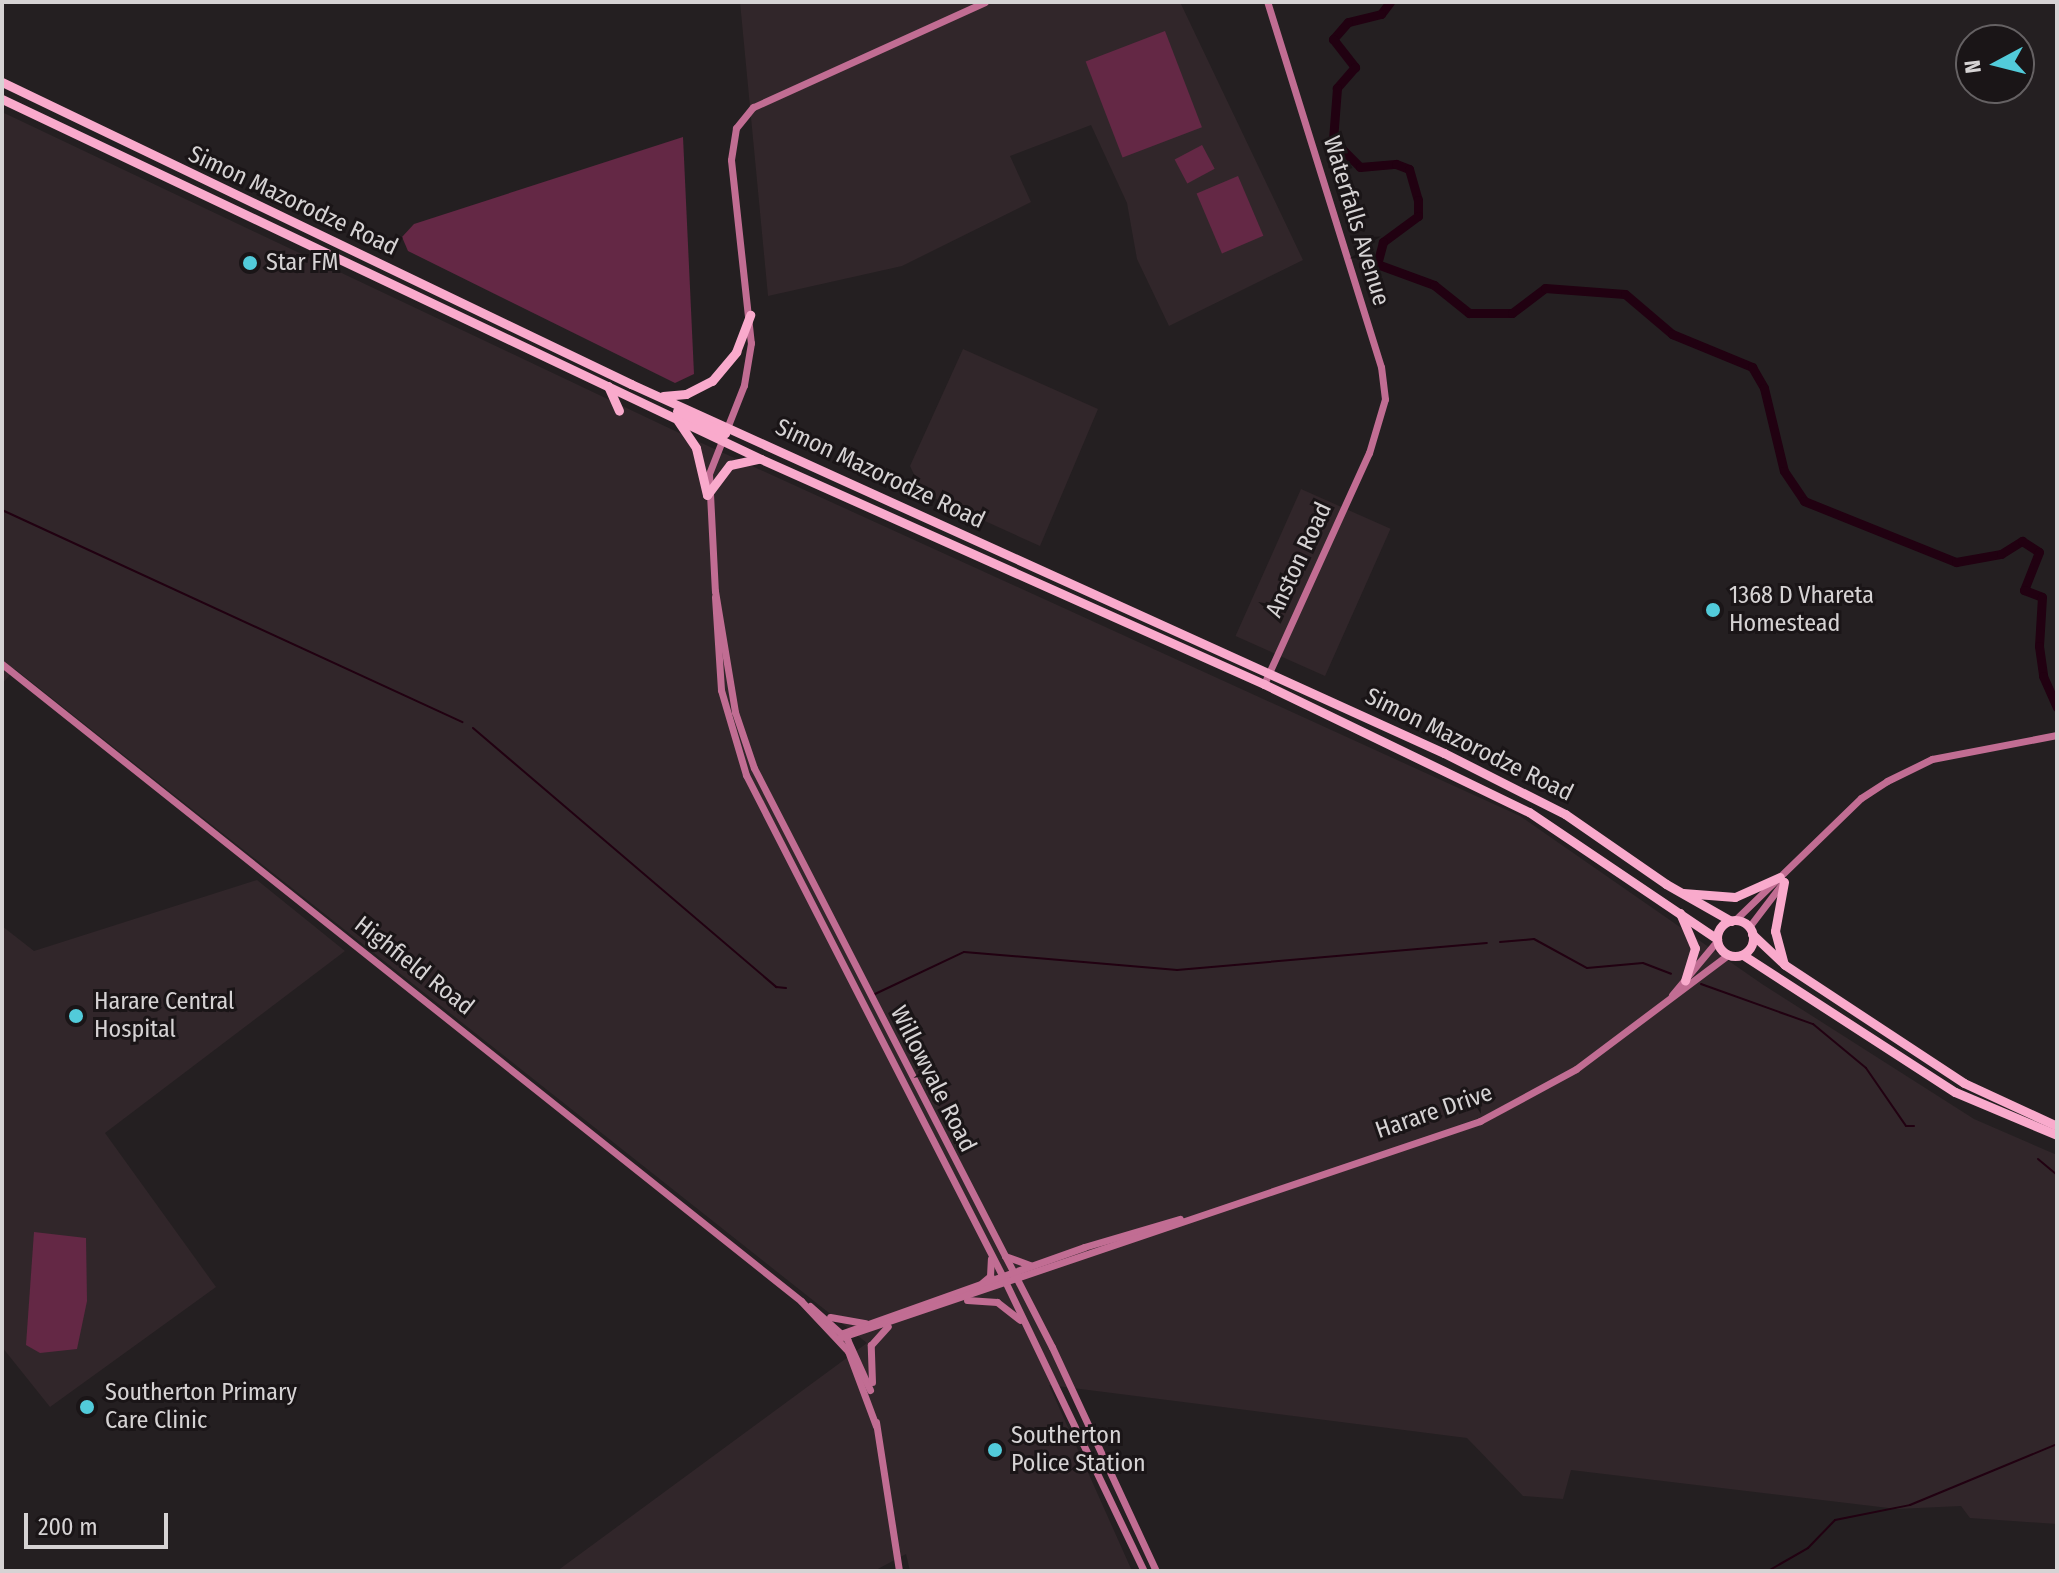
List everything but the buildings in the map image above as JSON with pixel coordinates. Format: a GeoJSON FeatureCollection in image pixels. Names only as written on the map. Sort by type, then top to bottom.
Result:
{"type":"FeatureCollection","features":[{"type":"Feature","properties":{"kind":"highway","name":"Simon Mazorodze Road"},"geometry":{"type":"LineString","coordinates":[[2,82],[132,148],[660,396],[725,433],[761,459],[1264,684],[1529,812],[1675,907],[1717,940],[1728,955]]}},
{"type":"Feature","properties":{"kind":"highway","name":"Simon Mazorodze Road"},"geometry":{"type":"LineString","coordinates":[[2,99],[626,395],[673,416],[725,433],[1269,672],[1545,802],[1680,893],[1751,931],[1785,965],[1964,1083],[2057,1126]]}},
{"type":"Feature","properties":{"kind":"highway"},"geometry":{"type":"LineString","coordinates":[[132,148],[173,179]]}},
{"type":"Feature","properties":{"kind":"highway"},"geometry":{"type":"LineString","coordinates":[[660,396],[686,394],[712,381],[736,352],[750,315]]}},
{"type":"Feature","properties":{"kind":"highway"},"geometry":{"type":"LineString","coordinates":[[590,364],[626,395]]}},
{"type":"Feature","properties":{"kind":"highway"},"geometry":{"type":"LineString","coordinates":[[608,386],[619,411]]}},
{"type":"Feature","properties":{"kind":"highway"},"geometry":{"type":"LineString","coordinates":[[673,416],[692,438],[707,495]]}},
{"type":"Feature","properties":{"kind":"highway"},"geometry":{"type":"LineString","coordinates":[[707,495],[730,465],[761,459]]}},
{"type":"Feature","properties":{"kind":"highway"},"geometry":{"type":"LineString","coordinates":[[1680,893],[1735,897],[1782,879],[1775,931],[1785,965]]}},
{"type":"Feature","properties":{"kind":"highway"},"geometry":{"type":"LineString","coordinates":[[1675,907],[1695,948],[1685,981]]}},
{"type":"Feature","properties":{"kind":"highway"},"geometry":{"type":"LineString","coordinates":[[1717,940],[1721,927],[1733,921]]}},
{"type":"Feature","properties":{"kind":"highway"},"geometry":{"type":"LineString","coordinates":[[1743,955],[1751,931]]}},
{"type":"Feature","properties":{"kind":"highway"},"geometry":{"type":"LineString","coordinates":[[1728,955],[1743,955],[1955,1092],[2057,1135]]}},
{"type":"Feature","properties":{"kind":"main road","name":"Willowvale Road"},"geometry":{"type":"LineString","coordinates":[[985,2],[753,107],[742,117],[731,151],[750,315],[748,372],[725,433],[707,495],[715,591],[735,712],[754,768],[1104,1451],[1156,1571]]}},
{"type":"Feature","properties":{"kind":"main road","name":"Waterfalls Avenue"},"geometry":{"type":"LineString","coordinates":[[1267,2],[1381,367],[1385,408],[1369,453]]}},
{"type":"Feature","properties":{"kind":"main road","name":"Anston Road"},"geometry":{"type":"LineString","coordinates":[[1264,684],[1369,453]]}},
{"type":"Feature","properties":{"kind":"main road","name":"Willowvale Road"},"geometry":{"type":"LineString","coordinates":[[715,591],[713,623],[719,679],[738,756],[990,1252],[1144,1571]]}},
{"type":"Feature","properties":{"kind":"main road","name":"Highfield Road"},"geometry":{"type":"LineString","coordinates":[[2,664],[843,1336]]}},
{"type":"Feature","properties":{"kind":"main road"},"geometry":{"type":"LineString","coordinates":[[1733,921],[1782,879],[1861,798],[1887,781],[1932,759],[2057,735]]}},
{"type":"Feature","properties":{"kind":"main road"},"geometry":{"type":"LineString","coordinates":[[1751,931],[1782,879]]}},
{"type":"Feature","properties":{"kind":"main road","name":"Harare Drive"},"geometry":{"type":"LineString","coordinates":[[1668,999],[1717,940]]}},
{"type":"Feature","properties":{"kind":"main road","name":"Harare Drive"},"geometry":{"type":"LineString","coordinates":[[843,1336],[889,1324],[1036,1269],[1480,1121],[1576,1069],[1728,955]]}},
{"type":"Feature","properties":{"kind":"main road"},"geometry":{"type":"LineString","coordinates":[[977,1287],[990,1276],[990,1252]]}},
{"type":"Feature","properties":{"kind":"main road"},"geometry":{"type":"LineString","coordinates":[[1003,1255],[1036,1269],[1027,1286],[1026,1298]]}},
{"type":"Feature","properties":{"kind":"main road","name":"Harare Drive"},"geometry":{"type":"LineString","coordinates":[[843,1336],[977,1287],[1004,1281]]}},
{"type":"Feature","properties":{"kind":"main road","name":"Highfield Road"},"geometry":{"type":"LineString","coordinates":[[801,1301],[824,1315],[843,1336]]}},
{"type":"Feature","properties":{"kind":"main road"},"geometry":{"type":"LineString","coordinates":[[957,1301],[997,1302],[1025,1324]]}},
{"type":"Feature","properties":{"kind":"main road"},"geometry":{"type":"LineString","coordinates":[[824,1315],[873,1323]]}},
{"type":"Feature","properties":{"kind":"main road"},"geometry":{"type":"LineString","coordinates":[[889,1324],[871,1345],[871,1395],[899,1571]]}},
{"type":"Feature","properties":{"kind":"main road"},"geometry":{"type":"LineString","coordinates":[[843,1336],[871,1395]]}},
{"type":"Feature","properties":{"kind":"main road"},"geometry":{"type":"LineString","coordinates":[[843,1336],[856,1364],[876,1426]]}},
{"type":"Feature","properties":{"kind":"shaded area"},"geometry":{"type":"Polygon","coordinates":[[[740,2],[1180,2],[1303,260],[1169,326],[1137,259],[1127,203],[1091,125],[1010,156],[1031,202],[902,266],[768,296],[740,2]]]}},
{"type":"Feature","properties":{"kind":"shaded area"},"geometry":{"type":"Polygon","coordinates":[[[1165,31],[1202,127],[1123,158],[1086,61],[1165,31]]]}},
{"type":"Feature","properties":{"kind":"shaded area"},"geometry":{"type":"Polygon","coordinates":[[[2,112],[673,430],[1520,816],[1762,984],[1974,1119],[2057,1155],[2057,1524],[1970,1518],[1961,1506],[1897,1509],[1571,1470],[1563,1499],[1523,1496],[1467,1438],[1049,1385],[1132,1571],[910,1571],[906,1554],[874,1571],[557,1571],[867,1343],[15,669],[2,684],[2,112]]]}},
{"type":"Feature","properties":{"kind":"shaded area"},"geometry":{"type":"Polygon","coordinates":[[[683,137],[694,374],[675,383],[408,251],[402,237],[414,224],[683,137]]]}},
{"type":"Feature","properties":{"kind":"shaded area"},"geometry":{"type":"Polygon","coordinates":[[[1202,145],[1215,169],[1187,183],[1175,160],[1202,145]]]}},
{"type":"Feature","properties":{"kind":"shaded area"},"geometry":{"type":"Polygon","coordinates":[[[1238,176],[1263,236],[1222,253],[1197,194],[1238,176]]]}},
{"type":"Feature","properties":{"kind":"shaded area"},"geometry":{"type":"Polygon","coordinates":[[[963,349],[1098,409],[1040,546],[923,493],[910,466],[963,349]]]}},
{"type":"Feature","properties":{"kind":"shaded area"},"geometry":{"type":"Polygon","coordinates":[[[1301,489],[1391,529],[1325,676],[1236,636],[1301,489]]]}},
{"type":"Feature","properties":{"kind":"shaded area"},"geometry":{"type":"Polygon","coordinates":[[[257,880],[345,951],[105,1133],[216,1287],[50,1407],[2,1347],[2,926],[34,951],[257,880]]]}},
{"type":"Feature","properties":{"kind":"shaded area"},"geometry":{"type":"Polygon","coordinates":[[[34,1232],[86,1238],[87,1301],[77,1349],[40,1353],[26,1345],[34,1232]]]}},
{"type":"Feature","properties":{"kind":"waterway"},"geometry":{"type":"LineString","coordinates":[[1390,2],[1381,14],[1348,22],[1333,39],[1355,67],[1337,88],[1333,140],[1360,167],[1396,164],[1409,169],[1418,200],[1418,216],[1383,242],[1377,264],[1434,285],[1469,313],[1512,313],[1545,288],[1625,294],[1672,334],[1752,367],[1764,388],[1784,471],[1804,501],[1956,562],[2001,554],[2022,541],[2039,552],[2024,590],[2042,597],[2039,646],[2043,676],[2057,707]]}},
{"type":"Feature","properties":{"kind":"waterway"},"geometry":{"type":"LineString","coordinates":[[2,510],[462,722]]}},
{"type":"Feature","properties":{"kind":"waterway"},"geometry":{"type":"LineString","coordinates":[[473,728],[776,987],[786,988]]}},
{"type":"Feature","properties":{"kind":"waterway"},"geometry":{"type":"LineString","coordinates":[[1500,942],[1534,939],[1587,968],[1643,963],[1671,974]]}},
{"type":"Feature","properties":{"kind":"waterway"},"geometry":{"type":"LineString","coordinates":[[875,994],[964,952],[1177,970],[1487,943]]}},
{"type":"Feature","properties":{"kind":"waterway"},"geometry":{"type":"LineString","coordinates":[[1701,984],[1813,1024],[1866,1068],[1906,1126],[1914,1126]]}},
{"type":"Feature","properties":{"kind":"waterway"},"geometry":{"type":"LineString","coordinates":[[2038,1159],[2057,1175]]}},
{"type":"Feature","properties":{"kind":"waterway"},"geometry":{"type":"LineString","coordinates":[[1768,1571],[1808,1548],[1835,1520],[1910,1505],[2057,1444]]}},
{"type":"Feature","properties":{"kind":"place","name":"Star FM"},"geometry":{"type":"Point","coordinates":[250,263]}},
{"type":"Feature","properties":{"kind":"place","name":"1368 D Vhareta Homestead"},"geometry":{"type":"Point","coordinates":[1713,610]}},
{"type":"Feature","properties":{"kind":"place","name":"Harare Central Hospital"},"geometry":{"type":"Point","coordinates":[76,1016]}},
{"type":"Feature","properties":{"kind":"place","name":"Southerton Primary Care Clinic"},"geometry":{"type":"Point","coordinates":[87,1407]}},
{"type":"Feature","properties":{"kind":"place","name":"Southerton Police Station"},"geometry":{"type":"Point","coordinates":[995,1450]}}]}
